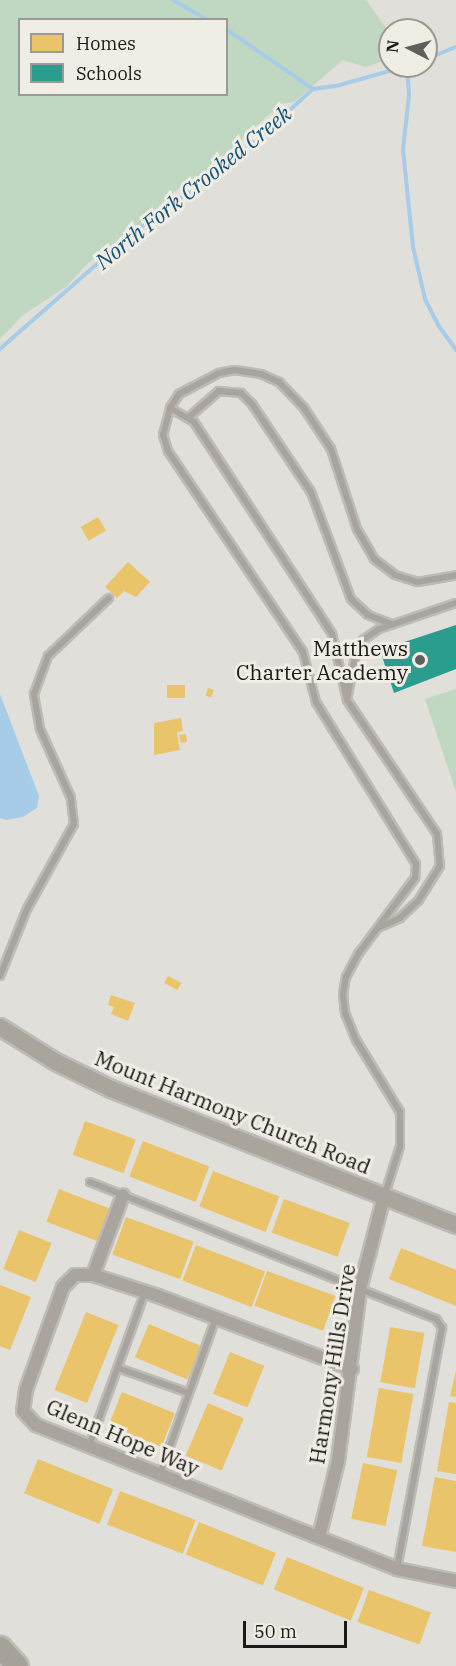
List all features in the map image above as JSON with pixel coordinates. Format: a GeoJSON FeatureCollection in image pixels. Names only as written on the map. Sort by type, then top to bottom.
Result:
{"type":"FeatureCollection","features":[{"type":"Feature","properties":{"kind":"highway"},"geometry":{"type":"LineString","coordinates":[[0,1647],[17,1666]]}},
{"type":"Feature","properties":{"kind":"street","name":"Mount Harmony Church Road"},"geometry":{"type":"LineString","coordinates":[[0,1027],[81,1076],[456,1224]]}},
{"type":"Feature","properties":{"kind":"street"},"geometry":{"type":"LineString","coordinates":[[123,1195],[93,1275],[146,1292],[352,1369]]}},
{"type":"Feature","properties":{"kind":"street","name":"Harmony Hills Drive"},"geometry":{"type":"LineString","coordinates":[[319,1538],[338,1461],[352,1369],[360,1289],[384,1196]]}},
{"type":"Feature","properties":{"kind":"street","name":"Glenn Hope Way"},"geometry":{"type":"LineString","coordinates":[[93,1275],[75,1275],[63,1287],[26,1390],[23,1411],[36,1425],[397,1569],[456,1581]]}},
{"type":"Feature","properties":{"kind":"lane"},"geometry":{"type":"LineString","coordinates":[[384,1196],[400,1146],[400,1112],[356,1040],[345,1013],[343,995],[346,977],[415,878],[416,864],[316,702],[303,652],[168,451],[163,435],[170,408],[179,394],[219,373],[235,370],[261,374],[279,382],[304,408],[331,449],[357,529],[374,559],[395,574],[418,582],[456,575]]}},
{"type":"Feature","properties":{"kind":"lane"},"geometry":{"type":"LineString","coordinates":[[188,418],[219,391],[241,393],[252,404],[311,492],[351,599],[368,615],[393,624]]}},
{"type":"Feature","properties":{"kind":"lane"},"geometry":{"type":"LineString","coordinates":[[170,408],[195,422],[332,634],[347,700],[437,834],[441,855],[440,866],[419,900],[400,918],[378,928]]}},
{"type":"Feature","properties":{"kind":"lane"},"geometry":{"type":"LineString","coordinates":[[0,976],[27,909],[74,824],[70,798],[40,729],[34,694],[48,656],[109,598]]}},
{"type":"Feature","properties":{"kind":"lane"},"geometry":{"type":"LineString","coordinates":[[347,700],[355,657],[363,640],[393,624],[456,603]]}},
{"type":"Feature","properties":{"kind":"lane"},"geometry":{"type":"LineString","coordinates":[[90,1182],[436,1319],[442,1328],[397,1569]]}},
{"type":"Feature","properties":{"kind":"lane"},"geometry":{"type":"LineString","coordinates":[[89,1446],[146,1292]]}},
{"type":"Feature","properties":{"kind":"lane"},"geometry":{"type":"LineString","coordinates":[[160,1474],[216,1318]]}},
{"type":"Feature","properties":{"kind":"lane"},"geometry":{"type":"LineString","coordinates":[[118,1368],[189,1393]]}},
{"type":"Feature","properties":{"kind":"green space"},"geometry":{"type":"Polygon","coordinates":[[[0,0],[366,0],[379,18],[378,63],[365,67],[343,60],[294,102],[281,104],[191,185],[183,185],[169,196],[131,235],[88,263],[66,287],[23,315],[0,339],[0,0]]]}},
{"type":"Feature","properties":{"kind":"green space"},"geometry":{"type":"Polygon","coordinates":[[[456,689],[456,792],[425,699],[456,689]]]}},
{"type":"Feature","properties":{"kind":"water"},"geometry":{"type":"Polygon","coordinates":[[[0,694],[39,796],[37,808],[23,817],[6,820],[0,818],[0,694]]]}},
{"type":"Feature","properties":{"kind":"building: Homes"},"geometry":{"type":"Polygon","coordinates":[[[98,517],[106,531],[89,541],[81,527],[98,517]]]}},
{"type":"Feature","properties":{"kind":"building: Homes"},"geometry":{"type":"Polygon","coordinates":[[[128,562],[150,582],[136,597],[124,591],[117,598],[105,587],[128,562]]]}},
{"type":"Feature","properties":{"kind":"building: Homes"},"geometry":{"type":"Polygon","coordinates":[[[167,685],[185,685],[185,698],[167,698],[167,685]]]}},
{"type":"Feature","properties":{"kind":"building: Homes"},"geometry":{"type":"Polygon","coordinates":[[[208,688],[214,690],[211,697],[206,696],[208,688]]]}},
{"type":"Feature","properties":{"kind":"building: Homes"},"geometry":{"type":"Polygon","coordinates":[[[181,718],[183,731],[177,732],[180,750],[154,755],[154,723],[181,718]]]}},
{"type":"Feature","properties":{"kind":"building: Homes"},"geometry":{"type":"Polygon","coordinates":[[[186,734],[187,742],[181,743],[179,735],[186,734]]]}},
{"type":"Feature","properties":{"kind":"building: Homes"},"geometry":{"type":"Polygon","coordinates":[[[168,976],[181,983],[177,990],[164,983],[168,976]]]}},
{"type":"Feature","properties":{"kind":"building: Homes"},"geometry":{"type":"Polygon","coordinates":[[[111,995],[135,1003],[128,1021],[111,1014],[114,1007],[108,1005],[111,995]]]}},
{"type":"Feature","properties":{"kind":"building: Homes"},"geometry":{"type":"Polygon","coordinates":[[[85,1121],[136,1139],[123,1173],[73,1155],[85,1121]]]}},
{"type":"Feature","properties":{"kind":"building: Homes"},"geometry":{"type":"Polygon","coordinates":[[[143,1141],[209,1166],[196,1202],[129,1176],[143,1141]]]}},
{"type":"Feature","properties":{"kind":"building: Homes"},"geometry":{"type":"Polygon","coordinates":[[[213,1171],[279,1196],[266,1232],[199,1206],[213,1171]]]}},
{"type":"Feature","properties":{"kind":"building: Homes"},"geometry":{"type":"Polygon","coordinates":[[[59,1189],[112,1209],[100,1242],[46,1222],[59,1189]]]}},
{"type":"Feature","properties":{"kind":"building: Homes"},"geometry":{"type":"Polygon","coordinates":[[[284,1199],[350,1223],[337,1257],[272,1233],[284,1199]]]}},
{"type":"Feature","properties":{"kind":"building: Homes"},"geometry":{"type":"Polygon","coordinates":[[[126,1217],[194,1242],[180,1279],[112,1255],[126,1217]]]}},
{"type":"Feature","properties":{"kind":"building: Homes"},"geometry":{"type":"Polygon","coordinates":[[[19,1230],[51,1243],[36,1282],[3,1269],[19,1230]]]}},
{"type":"Feature","properties":{"kind":"building: Homes"},"geometry":{"type":"Polygon","coordinates":[[[196,1245],[265,1272],[251,1307],[182,1280],[196,1245]]]}},
{"type":"Feature","properties":{"kind":"building: Homes"},"geometry":{"type":"Polygon","coordinates":[[[401,1248],[456,1270],[456,1306],[389,1279],[401,1248]]]}},
{"type":"Feature","properties":{"kind":"building: Homes"},"geometry":{"type":"Polygon","coordinates":[[[267,1271],[336,1296],[323,1331],[254,1306],[267,1271]]]}},
{"type":"Feature","properties":{"kind":"building: Homes"},"geometry":{"type":"Polygon","coordinates":[[[0,1285],[31,1297],[10,1350],[0,1346],[0,1285]]]}},
{"type":"Feature","properties":{"kind":"building: Homes"},"geometry":{"type":"Polygon","coordinates":[[[86,1312],[118,1325],[87,1403],[55,1390],[86,1312]]]}},
{"type":"Feature","properties":{"kind":"building: Homes"},"geometry":{"type":"Polygon","coordinates":[[[149,1324],[201,1346],[187,1379],[135,1357],[149,1324]]]}},
{"type":"Feature","properties":{"kind":"building: Homes"},"geometry":{"type":"Polygon","coordinates":[[[390,1327],[424,1333],[415,1388],[380,1382],[390,1327]]]}},
{"type":"Feature","properties":{"kind":"building: Homes"},"geometry":{"type":"Polygon","coordinates":[[[230,1352],[264,1366],[247,1408],[213,1394],[230,1352]]]}},
{"type":"Feature","properties":{"kind":"building: Homes"},"geometry":{"type":"Polygon","coordinates":[[[456,1371],[456,1397],[450,1396],[456,1371]]]}},
{"type":"Feature","properties":{"kind":"building: Homes"},"geometry":{"type":"Polygon","coordinates":[[[379,1388],[413,1394],[401,1463],[367,1457],[379,1388]]]}},
{"type":"Feature","properties":{"kind":"building: Homes"},"geometry":{"type":"Polygon","coordinates":[[[122,1392],[175,1413],[161,1447],[109,1425],[122,1392]]]}},
{"type":"Feature","properties":{"kind":"building: Homes"},"geometry":{"type":"Polygon","coordinates":[[[449,1402],[456,1403],[456,1474],[437,1471],[449,1402]]]}},
{"type":"Feature","properties":{"kind":"building: Homes"},"geometry":{"type":"Polygon","coordinates":[[[208,1403],[244,1418],[222,1471],[186,1455],[208,1403]]]}},
{"type":"Feature","properties":{"kind":"building: Homes"},"geometry":{"type":"Polygon","coordinates":[[[38,1459],[113,1489],[99,1524],[24,1493],[38,1459]]]}},
{"type":"Feature","properties":{"kind":"building: Homes"},"geometry":{"type":"Polygon","coordinates":[[[363,1463],[397,1470],[385,1526],[351,1519],[363,1463]]]}},
{"type":"Feature","properties":{"kind":"building: Homes"},"geometry":{"type":"Polygon","coordinates":[[[435,1477],[456,1481],[456,1552],[422,1546],[435,1477]]]}},
{"type":"Feature","properties":{"kind":"building: Homes"},"geometry":{"type":"Polygon","coordinates":[[[120,1491],[196,1520],[183,1554],[107,1525],[120,1491]]]}},
{"type":"Feature","properties":{"kind":"building: Homes"},"geometry":{"type":"Polygon","coordinates":[[[199,1522],[276,1553],[263,1586],[186,1554],[199,1522]]]}},
{"type":"Feature","properties":{"kind":"building: Homes"},"geometry":{"type":"Polygon","coordinates":[[[287,1557],[364,1588],[351,1621],[274,1589],[287,1557]]]}},
{"type":"Feature","properties":{"kind":"building: Homes"},"geometry":{"type":"Polygon","coordinates":[[[369,1590],[431,1613],[419,1645],[357,1622],[369,1590]]]}},
{"type":"Feature","properties":{"kind":"building: Schools","name":"Matthews Charter Academy"},"geometry":{"type":"Polygon","coordinates":[[[456,625],[456,669],[394,693],[380,650],[456,625]]]}},
{"type":"Feature","properties":{"kind":"waterway"},"geometry":{"type":"LineString","coordinates":[[173,0],[204,18]]}},
{"type":"Feature","properties":{"kind":"waterway"},"geometry":{"type":"LineString","coordinates":[[228,30],[313,89]]}},
{"type":"Feature","properties":{"kind":"waterway","name":"North Fork Crooked Creek"},"geometry":{"type":"LineString","coordinates":[[438,54],[456,47]]}},
{"type":"Feature","properties":{"kind":"waterway","name":"North Fork Crooked Creek"},"geometry":{"type":"LineString","coordinates":[[0,349],[130,235],[239,156],[313,89],[340,85],[407,66],[409,95],[403,150],[413,247],[425,299],[438,325],[456,350]]}},
{"type":"Feature","properties":{"kind":"place","name":"Matthews Charter Academy"},"geometry":{"type":"Point","coordinates":[420,660]}}]}
